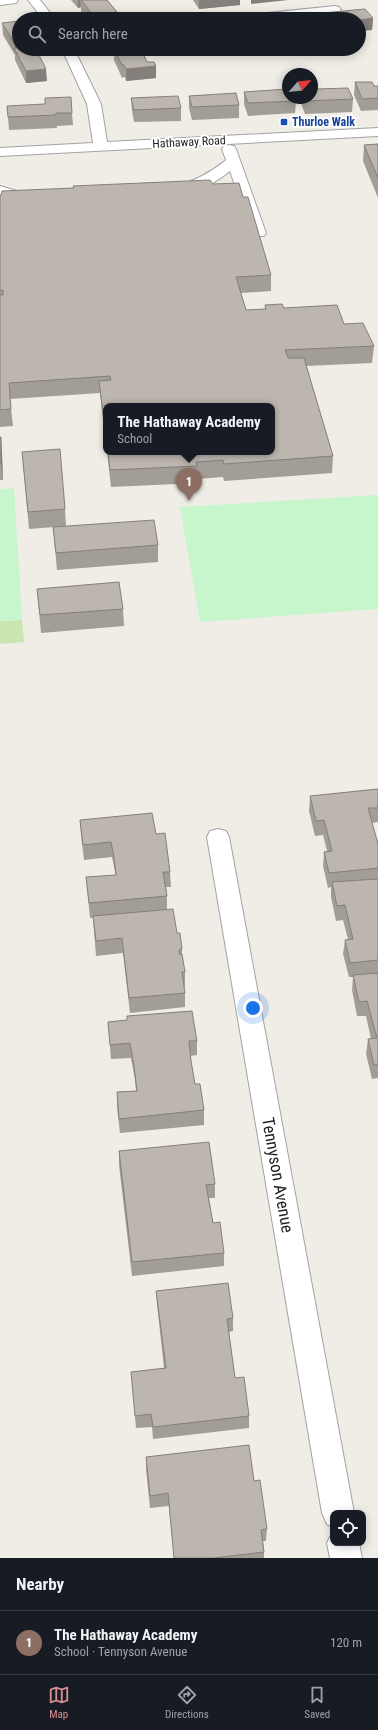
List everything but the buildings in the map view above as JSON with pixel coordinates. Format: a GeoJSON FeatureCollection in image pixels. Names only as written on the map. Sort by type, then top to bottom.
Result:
{"type":"FeatureCollection","features":[{"type":"Feature","properties":{"kind":"street"},"geometry":{"type":"LineString","coordinates":[[0,1],[12,0]]}},
{"type":"Feature","properties":{"kind":"street"},"geometry":{"type":"LineString","coordinates":[[34,0],[44,12]]}},
{"type":"Feature","properties":{"kind":"street"},"geometry":{"type":"LineString","coordinates":[[316,12],[335,10]]}},
{"type":"Feature","properties":{"kind":"street"},"geometry":{"type":"LineString","coordinates":[[71,56],[94,104],[101,146]]}},
{"type":"Feature","properties":{"kind":"street","name":"Hathaway Road"},"geometry":{"type":"LineString","coordinates":[[0,152],[378,132]]}},
{"type":"Feature","properties":{"kind":"street"},"geometry":{"type":"LineString","coordinates":[[227,140],[259,233]]}},
{"type":"Feature","properties":{"kind":"street"},"geometry":{"type":"LineString","coordinates":[[163,191],[193,187],[218,175],[233,161]]}},
{"type":"Feature","properties":{"kind":"street"},"geometry":{"type":"LineString","coordinates":[[0,190],[15,195],[46,198]]}},
{"type":"Feature","properties":{"kind":"street","name":"Tennyson Avenue"},"geometry":{"type":"LineString","coordinates":[[218,837],[337,1510]]}},
{"type":"Feature","properties":{"kind":"street"},"geometry":{"type":"LineString","coordinates":[[344,1546],[346,1558]]}},
{"type":"Feature","properties":{"kind":"green space"},"geometry":{"type":"Polygon","coordinates":[[[14,488],[22,620],[0,621],[0,489],[14,488]]]}},
{"type":"Feature","properties":{"kind":"green space"},"geometry":{"type":"Polygon","coordinates":[[[378,495],[378,609],[200,622],[180,507],[378,495]]]}},
{"type":"Feature","properties":{"kind":"green space"},"geometry":{"type":"Polygon","coordinates":[[[22,620],[24,642],[0,644],[0,621],[22,620]]]}},
{"type":"Feature","properties":{"kind":"place","name":"Thurloe Walk"},"geometry":{"type":"Point","coordinates":[284,122]}},
{"type":"Feature","properties":{"kind":"place","name":"The Hathaway Academy"},"geometry":{"type":"Point","coordinates":[189,501]}}]}
